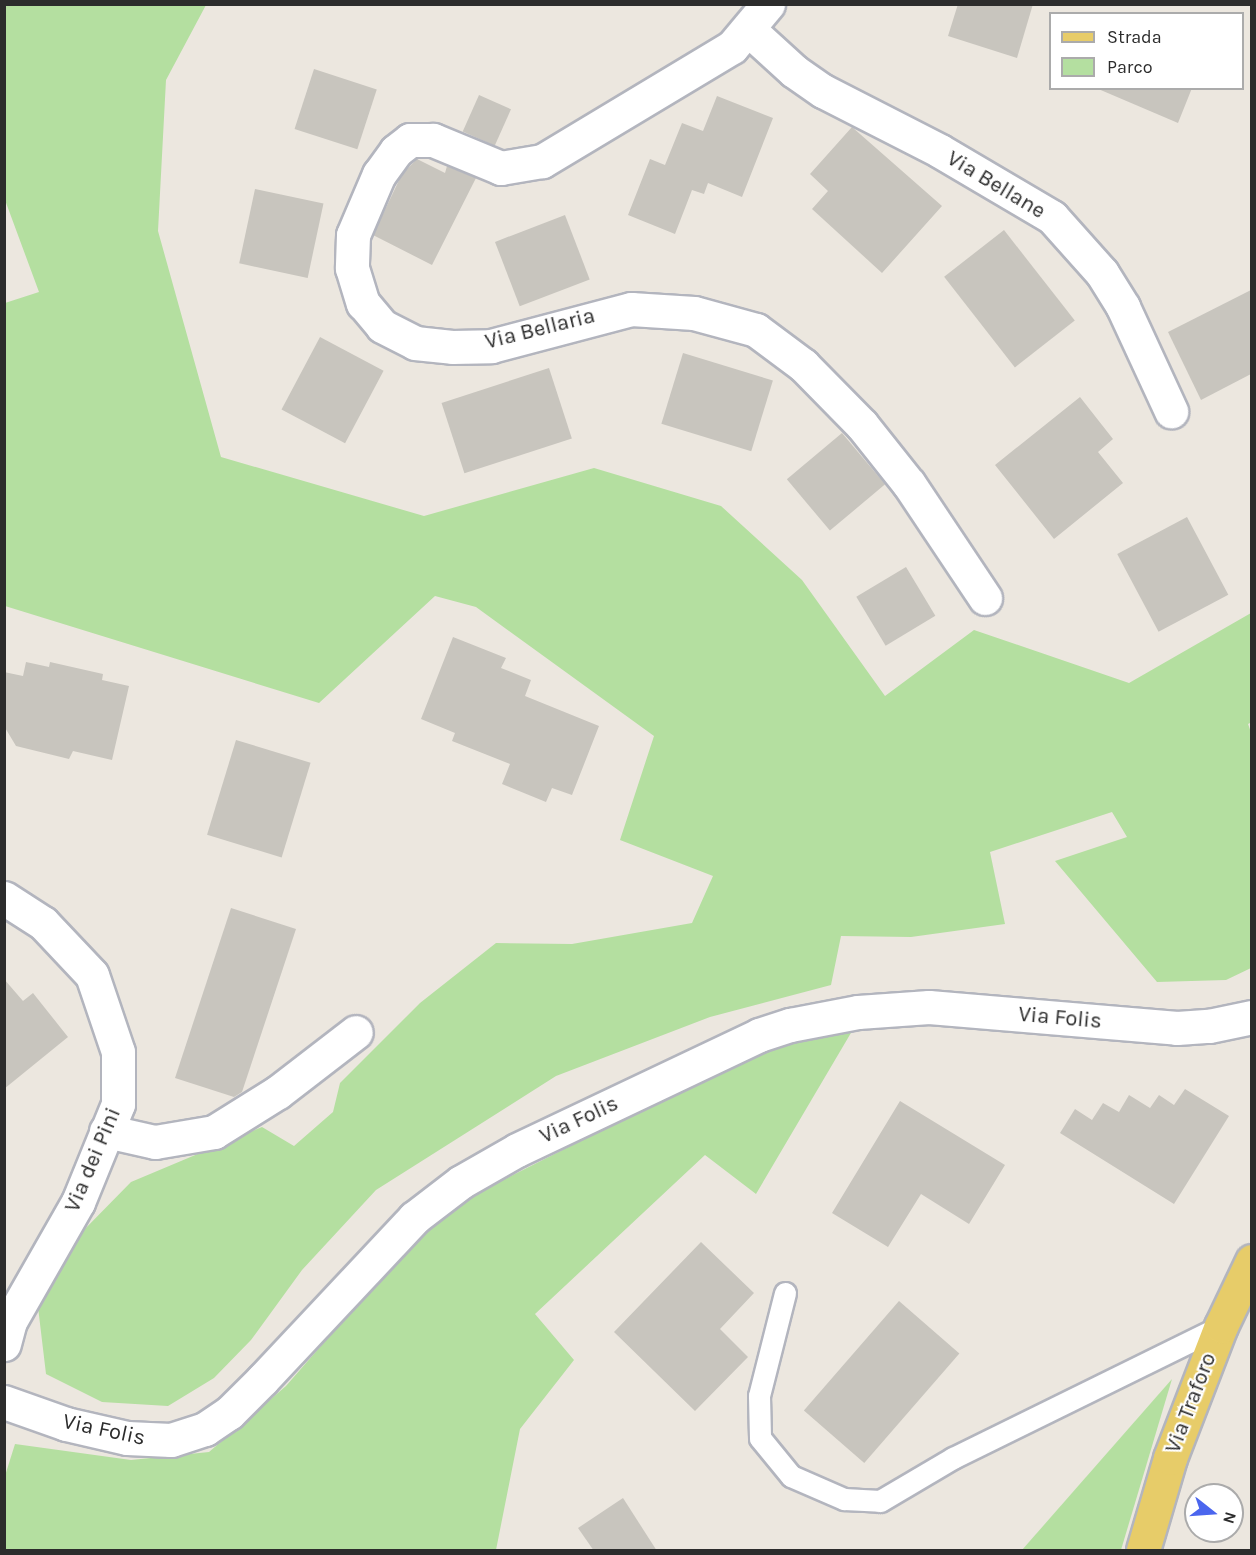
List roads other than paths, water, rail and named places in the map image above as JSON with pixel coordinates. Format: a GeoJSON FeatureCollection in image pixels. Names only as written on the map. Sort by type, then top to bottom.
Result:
{"type":"FeatureCollection","features":[{"type":"Feature","properties":{"kind":"main road","name":"Via Traforo"},"geometry":{"type":"LineString","coordinates":[[1143,1551],[1170,1458],[1221,1326],[1251,1261]]}},
{"type":"Feature","properties":{"kind":"street","name":"Via Bellaria"},"geometry":{"type":"LineString","coordinates":[[768,4],[732,47],[686,78],[542,161],[501,168],[433,140],[410,140],[396,151],[379,174],[353,235],[352,268],[363,303],[382,326],[415,343],[452,347],[491,346],[632,309],[694,313],[756,330],[803,364],[862,426],[909,484],[986,598]]}},
{"type":"Feature","properties":{"kind":"street","name":"Via Bellane"},"geometry":{"type":"LineString","coordinates":[[748,29],[794,71],[823,91],[940,151],[1052,218],[1102,273],[1118,299],[1171,411]]}},
{"type":"Feature","properties":{"kind":"street","name":"Via dei Pini"},"geometry":{"type":"LineString","coordinates":[[4,898],[43,923],[92,975],[118,1052],[118,1104],[78,1202],[10,1320],[4,1344]]}},
{"type":"Feature","properties":{"kind":"street","name":"Via Folis"},"geometry":{"type":"LineString","coordinates":[[4,1402],[66,1424],[127,1438],[171,1440],[205,1429],[229,1413],[263,1379],[414,1218],[461,1182],[517,1150],[759,1035],[790,1025],[858,1012],[929,1007],[1177,1028],[1209,1026],[1251,1017]]}},
{"type":"Feature","properties":{"kind":"street"},"geometry":{"type":"LineString","coordinates":[[106,1131],[155,1142],[214,1132],[278,1092],[356,1032]]}},
{"type":"Feature","properties":{"kind":"lane"},"geometry":{"type":"LineString","coordinates":[[785,1293],[759,1396],[760,1438],[791,1476],[844,1499],[880,1501],[953,1458],[1221,1326]]}}]}
